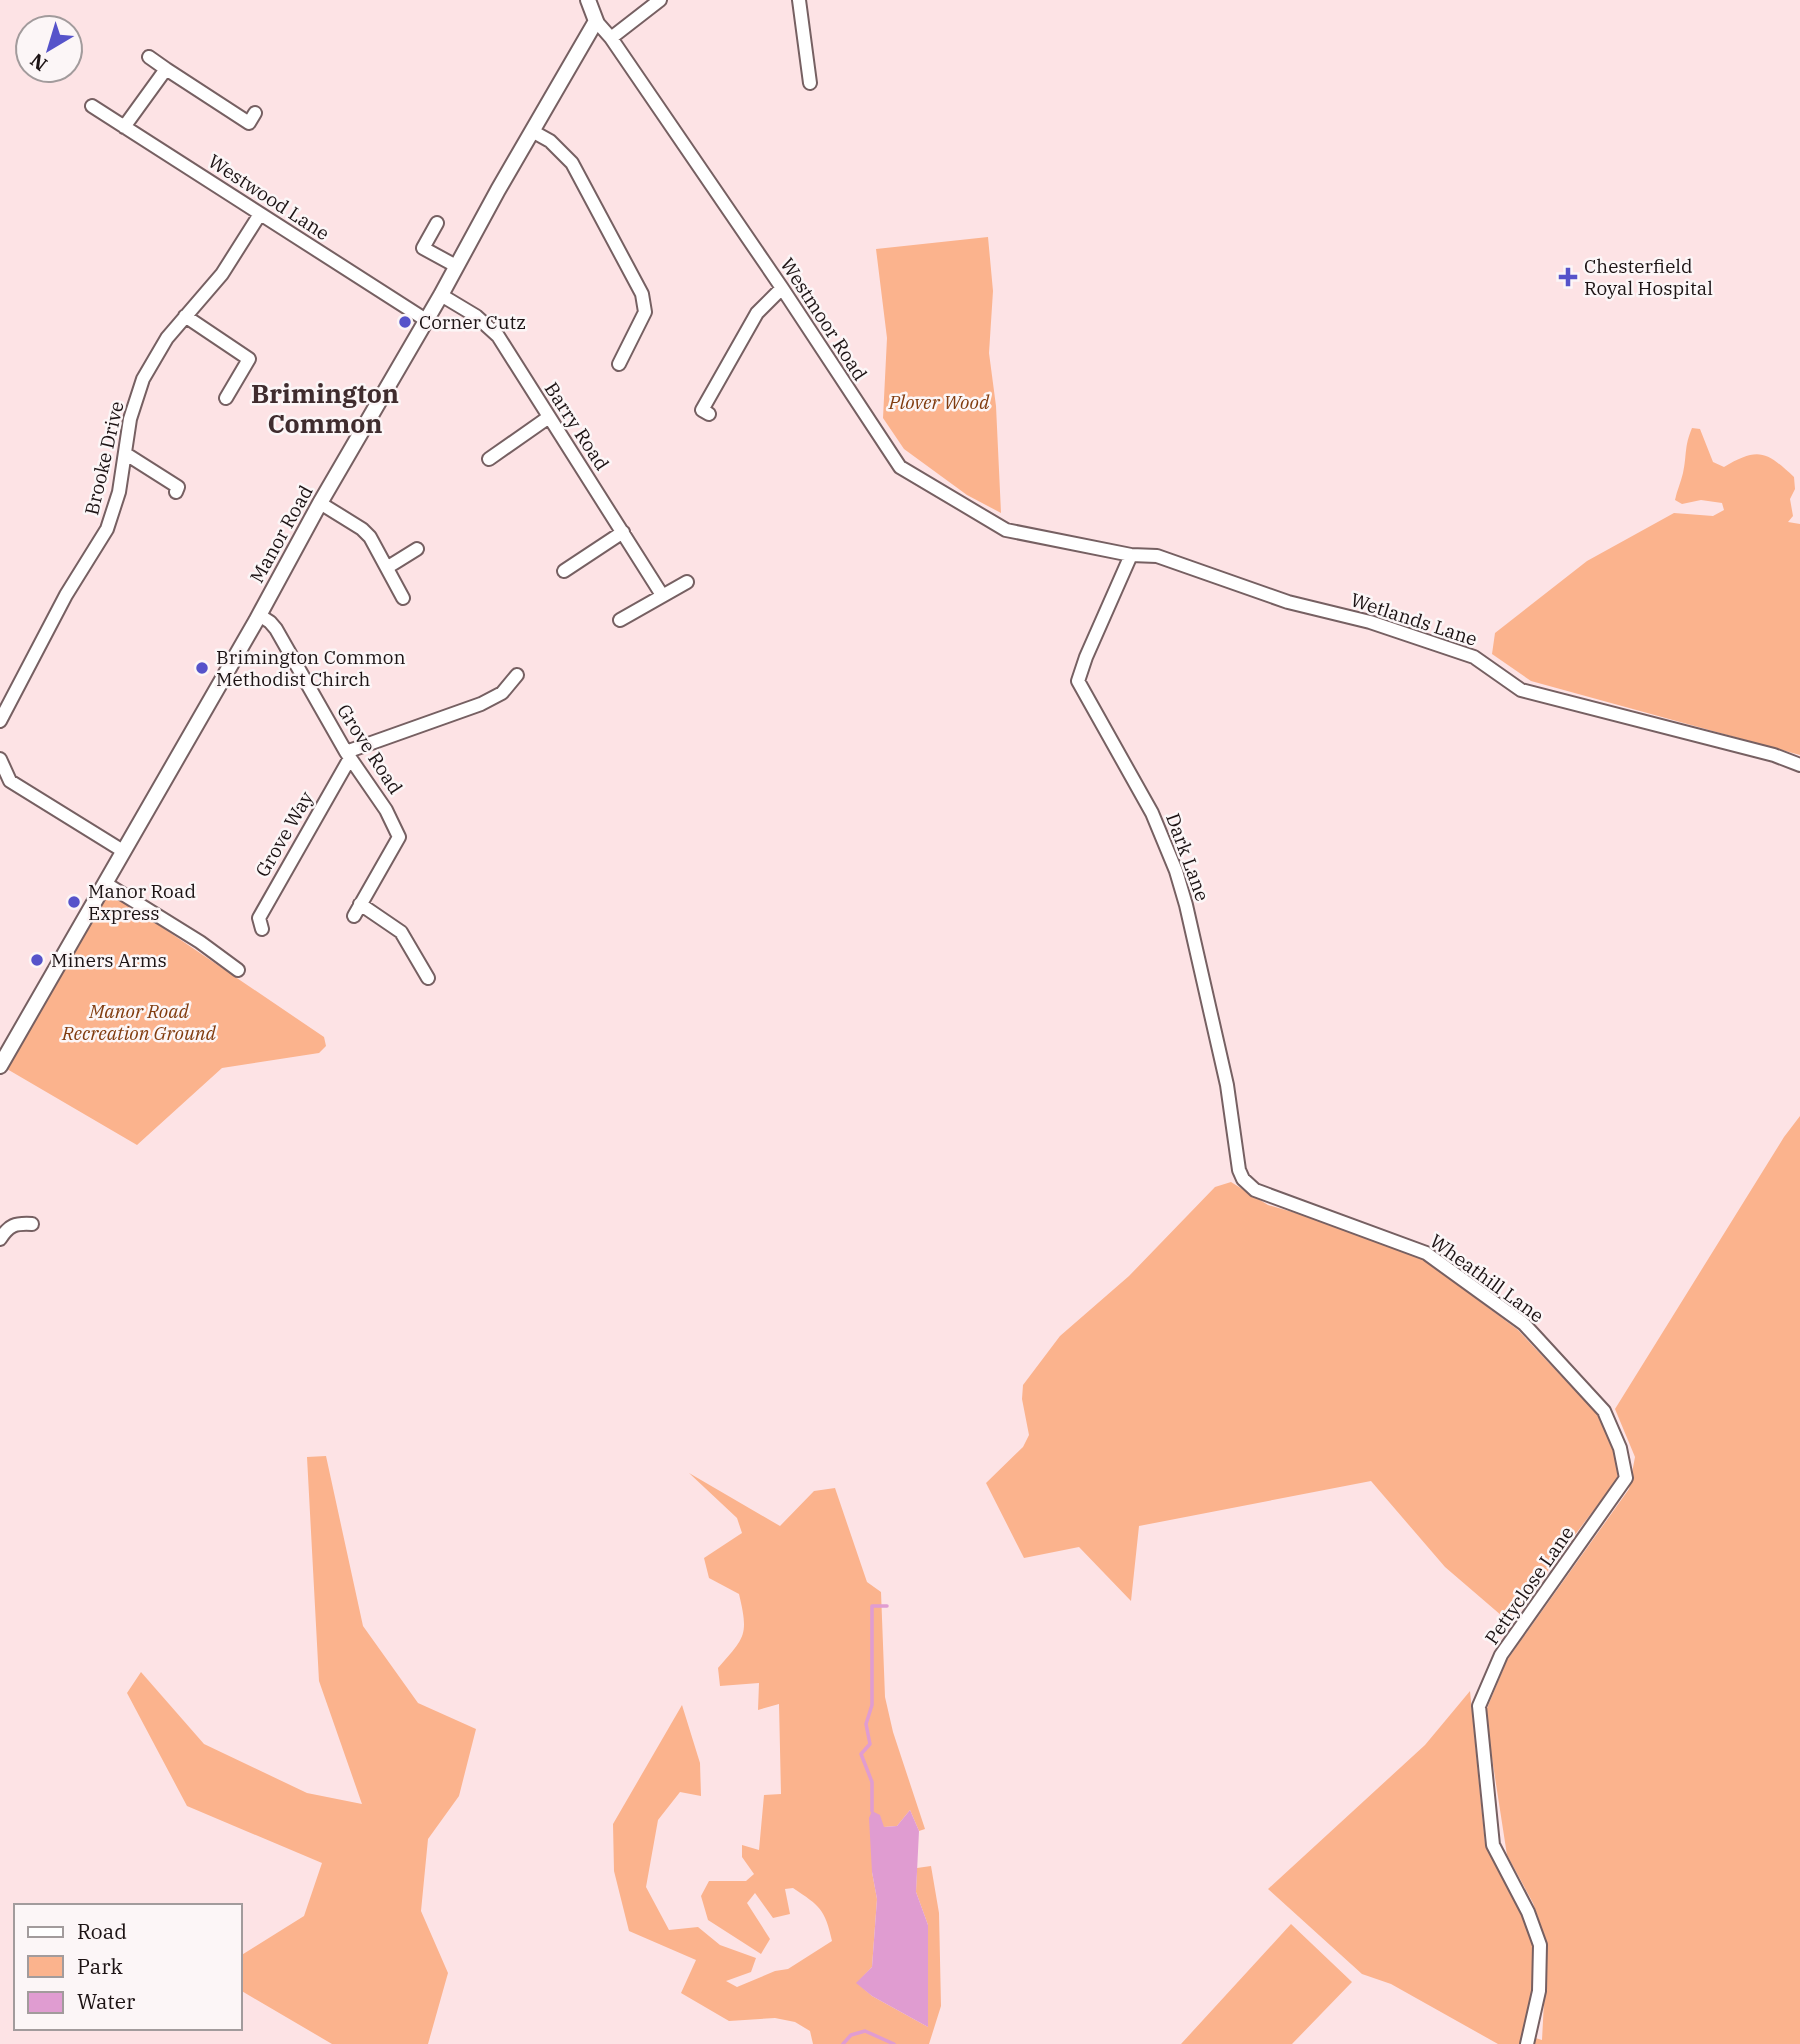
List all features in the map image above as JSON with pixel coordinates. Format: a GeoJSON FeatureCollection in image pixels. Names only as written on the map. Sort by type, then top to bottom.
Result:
{"type":"FeatureCollection","features":[{"type":"Feature","properties":{"kind":"street"},"geometry":{"type":"LineString","coordinates":[[588,0],[596,21]]}},
{"type":"Feature","properties":{"kind":"street"},"geometry":{"type":"LineString","coordinates":[[611,38],[660,0]]}},
{"type":"Feature","properties":{"kind":"street"},"geometry":{"type":"LineString","coordinates":[[799,0],[810,83]]}},
{"type":"Feature","properties":{"kind":"street","name":"Westmoor Road"},"geometry":{"type":"LineString","coordinates":[[596,21],[611,38],[782,288],[900,467],[1006,530],[1131,555]]}},
{"type":"Feature","properties":{"kind":"street","name":"Manor Road"},"geometry":{"type":"LineString","coordinates":[[0,1066],[596,21]]}},
{"type":"Feature","properties":{"kind":"street"},"geometry":{"type":"LineString","coordinates":[[149,57],[249,123],[256,113]]}},
{"type":"Feature","properties":{"kind":"street"},"geometry":{"type":"LineString","coordinates":[[124,127],[166,69]]}},
{"type":"Feature","properties":{"kind":"street","name":"Westwood Lane"},"geometry":{"type":"LineString","coordinates":[[92,106],[426,320]]}},
{"type":"Feature","properties":{"kind":"street"},"geometry":{"type":"LineString","coordinates":[[532,131],[550,141],[572,163],[642,294],[645,312],[619,364]]}},
{"type":"Feature","properties":{"kind":"street","name":"Brooke Drive"},"geometry":{"type":"LineString","coordinates":[[0,720],[66,595],[107,529],[119,492],[130,419],[144,379],[167,338],[222,274],[260,215]]}},
{"type":"Feature","properties":{"kind":"street"},"geometry":{"type":"LineString","coordinates":[[437,223],[423,248],[456,266]]}},
{"type":"Feature","properties":{"kind":"street"},"geometry":{"type":"LineString","coordinates":[[709,414],[702,410],[757,313],[782,288]]}},
{"type":"Feature","properties":{"kind":"street","name":"Barry Road"},"geometry":{"type":"LineString","coordinates":[[441,295],[476,316],[498,336],[662,596]]}},
{"type":"Feature","properties":{"kind":"street"},"geometry":{"type":"LineString","coordinates":[[185,316],[249,359],[226,398]]}},
{"type":"Feature","properties":{"kind":"street"},"geometry":{"type":"LineString","coordinates":[[489,459],[549,418]]}},
{"type":"Feature","properties":{"kind":"street"},"geometry":{"type":"LineString","coordinates":[[126,454],[178,487],[176,492]]}},
{"type":"Feature","properties":{"kind":"street"},"geometry":{"type":"LineString","coordinates":[[320,503],[362,529],[370,537],[403,598]]}},
{"type":"Feature","properties":{"kind":"street"},"geometry":{"type":"LineString","coordinates":[[564,571],[623,532]]}},
{"type":"Feature","properties":{"kind":"street"},"geometry":{"type":"LineString","coordinates":[[388,567],[417,550]]}},
{"type":"Feature","properties":{"kind":"street","name":"Wetlands Lane"},"geometry":{"type":"LineString","coordinates":[[1131,555],[1157,556],[1288,602],[1370,622],[1475,657],[1521,690],[1774,755],[1800,765]]}},
{"type":"Feature","properties":{"kind":"street","name":"Dark Lane"},"geometry":{"type":"LineString","coordinates":[[1131,555],[1078,681],[1152,813],[1176,871],[1227,1085],[1239,1170],[1243,1179],[1255,1190]]}},
{"type":"Feature","properties":{"kind":"street"},"geometry":{"type":"LineString","coordinates":[[620,620],[687,582]]}},
{"type":"Feature","properties":{"kind":"street","name":"Grove Road"},"geometry":{"type":"LineString","coordinates":[[259,614],[276,629],[348,755],[386,810],[399,837],[357,910],[401,932],[428,978]]}},
{"type":"Feature","properties":{"kind":"street"},"geometry":{"type":"LineString","coordinates":[[348,755],[481,704],[502,693],[517,676]]}},
{"type":"Feature","properties":{"kind":"street","name":"Grove Way"},"geometry":{"type":"LineString","coordinates":[[262,929],[259,918],[348,755]]}},
{"type":"Feature","properties":{"kind":"street"},"geometry":{"type":"LineString","coordinates":[[0,759],[10,781],[123,851]]}},
{"type":"Feature","properties":{"kind":"street"},"geometry":{"type":"LineString","coordinates":[[105,883],[200,942],[238,970]]}},
{"type":"Feature","properties":{"kind":"street","name":"Wheathill Lane"},"geometry":{"type":"LineString","coordinates":[[1255,1190],[1426,1253],[1524,1324],[1604,1411],[1620,1448],[1626,1478]]}},
{"type":"Feature","properties":{"kind":"street"},"geometry":{"type":"LineString","coordinates":[[0,1239],[8,1227],[17,1223],[32,1224]]}},
{"type":"Feature","properties":{"kind":"street","name":"Pettyclose Lane"},"geometry":{"type":"LineString","coordinates":[[1527,2044],[1539,1991],[1540,1945],[1528,1912],[1493,1845],[1479,1706],[1501,1655],[1626,1478]]}},
{"type":"Feature","properties":{"kind":"green space","name":"Plover Wood"},"geometry":{"type":"Polygon","coordinates":[[[988,237],[993,291],[989,353],[996,406],[1001,513],[967,495],[904,449],[883,418],[887,338],[876,249],[988,237]]]}},
{"type":"Feature","properties":{"kind":"green space"},"geometry":{"type":"Polygon","coordinates":[[[1692,428],[1700,429],[1713,462],[1724,467],[1745,456],[1761,455],[1769,457],[1794,477],[1795,489],[1790,499],[1793,516],[1788,522],[1800,524],[1800,755],[1531,681],[1492,654],[1495,633],[1587,561],[1674,513],[1713,516],[1724,510],[1722,503],[1701,500],[1682,504],[1675,500],[1692,428]]]}},
{"type":"Feature","properties":{"kind":"green space","name":"Manor Road Recreation Ground"},"geometry":{"type":"Polygon","coordinates":[[[113,894],[324,1037],[326,1046],[319,1053],[222,1068],[137,1145],[7,1069],[106,896],[113,894]]]}},
{"type":"Feature","properties":{"kind":"green space"},"geometry":{"type":"Polygon","coordinates":[[[1800,1116],[1800,2044],[1527,2044],[1529,2036],[1542,2040],[1547,1944],[1533,1903],[1507,1855],[1485,1713],[1507,1660],[1629,1489],[1635,1457],[1615,1409],[1784,1137],[1800,1116]]]}},
{"type":"Feature","properties":{"kind":"green space"},"geometry":{"type":"Polygon","coordinates":[[[1231,1182],[1268,1205],[1313,1218],[1422,1258],[1518,1330],[1597,1414],[1614,1450],[1618,1478],[1509,1622],[1445,1567],[1371,1481],[1139,1526],[1131,1601],[1079,1547],[1024,1558],[986,1483],[1023,1447],[1029,1435],[1022,1399],[1023,1385],[1060,1336],[1129,1276],[1215,1187],[1231,1182]]]}},
{"type":"Feature","properties":{"kind":"green space"},"geometry":{"type":"Polygon","coordinates":[[[326,1456],[363,1626],[418,1703],[476,1729],[459,1796],[428,1839],[421,1911],[448,1973],[428,2044],[332,2044],[242,1991],[242,1955],[304,1916],[322,1863],[187,1806],[127,1693],[141,1672],[204,1744],[307,1793],[362,1804],[319,1681],[307,1457],[326,1456]]]}},
{"type":"Feature","properties":{"kind":"green space"},"geometry":{"type":"Polygon","coordinates":[[[689,1473],[780,1526],[814,1491],[835,1488],[867,1582],[881,1592],[885,1697],[893,1732],[925,1829],[919,1831],[910,1810],[897,1826],[884,1827],[872,1872],[877,1899],[872,1967],[857,1983],[872,1996],[928,2027],[928,1925],[916,1892],[917,1868],[931,1866],[939,1913],[941,2006],[929,2044],[813,2044],[810,2031],[795,2022],[775,2018],[729,2021],[681,1993],[696,1960],[629,1931],[614,1871],[613,1824],[682,1705],[700,1763],[701,1796],[680,1792],[658,1820],[646,1887],[669,1930],[698,1927],[720,1945],[756,1958],[751,1972],[726,1981],[737,1987],[775,1971],[788,1969],[832,1941],[820,1909],[793,1888],[785,1889],[790,1914],[773,1918],[755,1893],[747,1903],[770,1939],[761,1954],[708,1920],[701,1896],[709,1881],[746,1881],[754,1874],[742,1857],[742,1845],[759,1850],[764,1795],[781,1794],[779,1704],[758,1710],[759,1683],[720,1686],[718,1668],[739,1642],[744,1619],[739,1594],[709,1578],[704,1558],[742,1533],[737,1518],[689,1473]]]}},
{"type":"Feature","properties":{"kind":"green space"},"geometry":{"type":"Polygon","coordinates":[[[1470,1691],[1485,1844],[1522,1911],[1535,1945],[1535,1990],[1522,2044],[1498,2044],[1391,1984],[1362,1974],[1268,1889],[1425,1745],[1470,1691]]]}},
{"type":"Feature","properties":{"kind":"green space"},"geometry":{"type":"Polygon","coordinates":[[[1291,1924],[1352,1982],[1292,2044],[1181,2044],[1291,1924]]]}},
{"type":"Feature","properties":{"kind":"water"},"geometry":{"type":"Polygon","coordinates":[[[910,1810],[919,1831],[916,1892],[928,1925],[928,2027],[872,1996],[856,1983],[872,1967],[877,1899],[872,1872],[869,1818],[872,1811],[880,1815],[884,1827],[897,1826],[910,1810]]]}},
{"type":"Feature","properties":{"kind":"waterway"},"geometry":{"type":"LineString","coordinates":[[872,1811],[872,1782],[861,1754],[870,1744],[866,1724],[872,1705],[872,1606],[887,1606]]}},
{"type":"Feature","properties":{"kind":"waterway"},"geometry":{"type":"LineString","coordinates":[[843,2044],[851,2035],[865,2031],[894,2044]]}},
{"type":"Feature","properties":{"kind":"place","name":"Chesterfield Royal Hospital"},"geometry":{"type":"Point","coordinates":[1568,277]}},
{"type":"Feature","properties":{"kind":"place","name":"Corner Cutz"},"geometry":{"type":"Point","coordinates":[405,322]}},
{"type":"Feature","properties":{"kind":"place","name":"Brimington Common Methodist Chirch"},"geometry":{"type":"Point","coordinates":[202,668]}},
{"type":"Feature","properties":{"kind":"place","name":"Manor Road Express"},"geometry":{"type":"Point","coordinates":[74,902]}},
{"type":"Feature","properties":{"kind":"place","name":"Miners Arms"},"geometry":{"type":"Point","coordinates":[37,960]}},
{"type":"Feature","properties":{"kind":"district","name":"Brimington Common"},"geometry":{"type":"Point","coordinates":[325,408]}}]}
